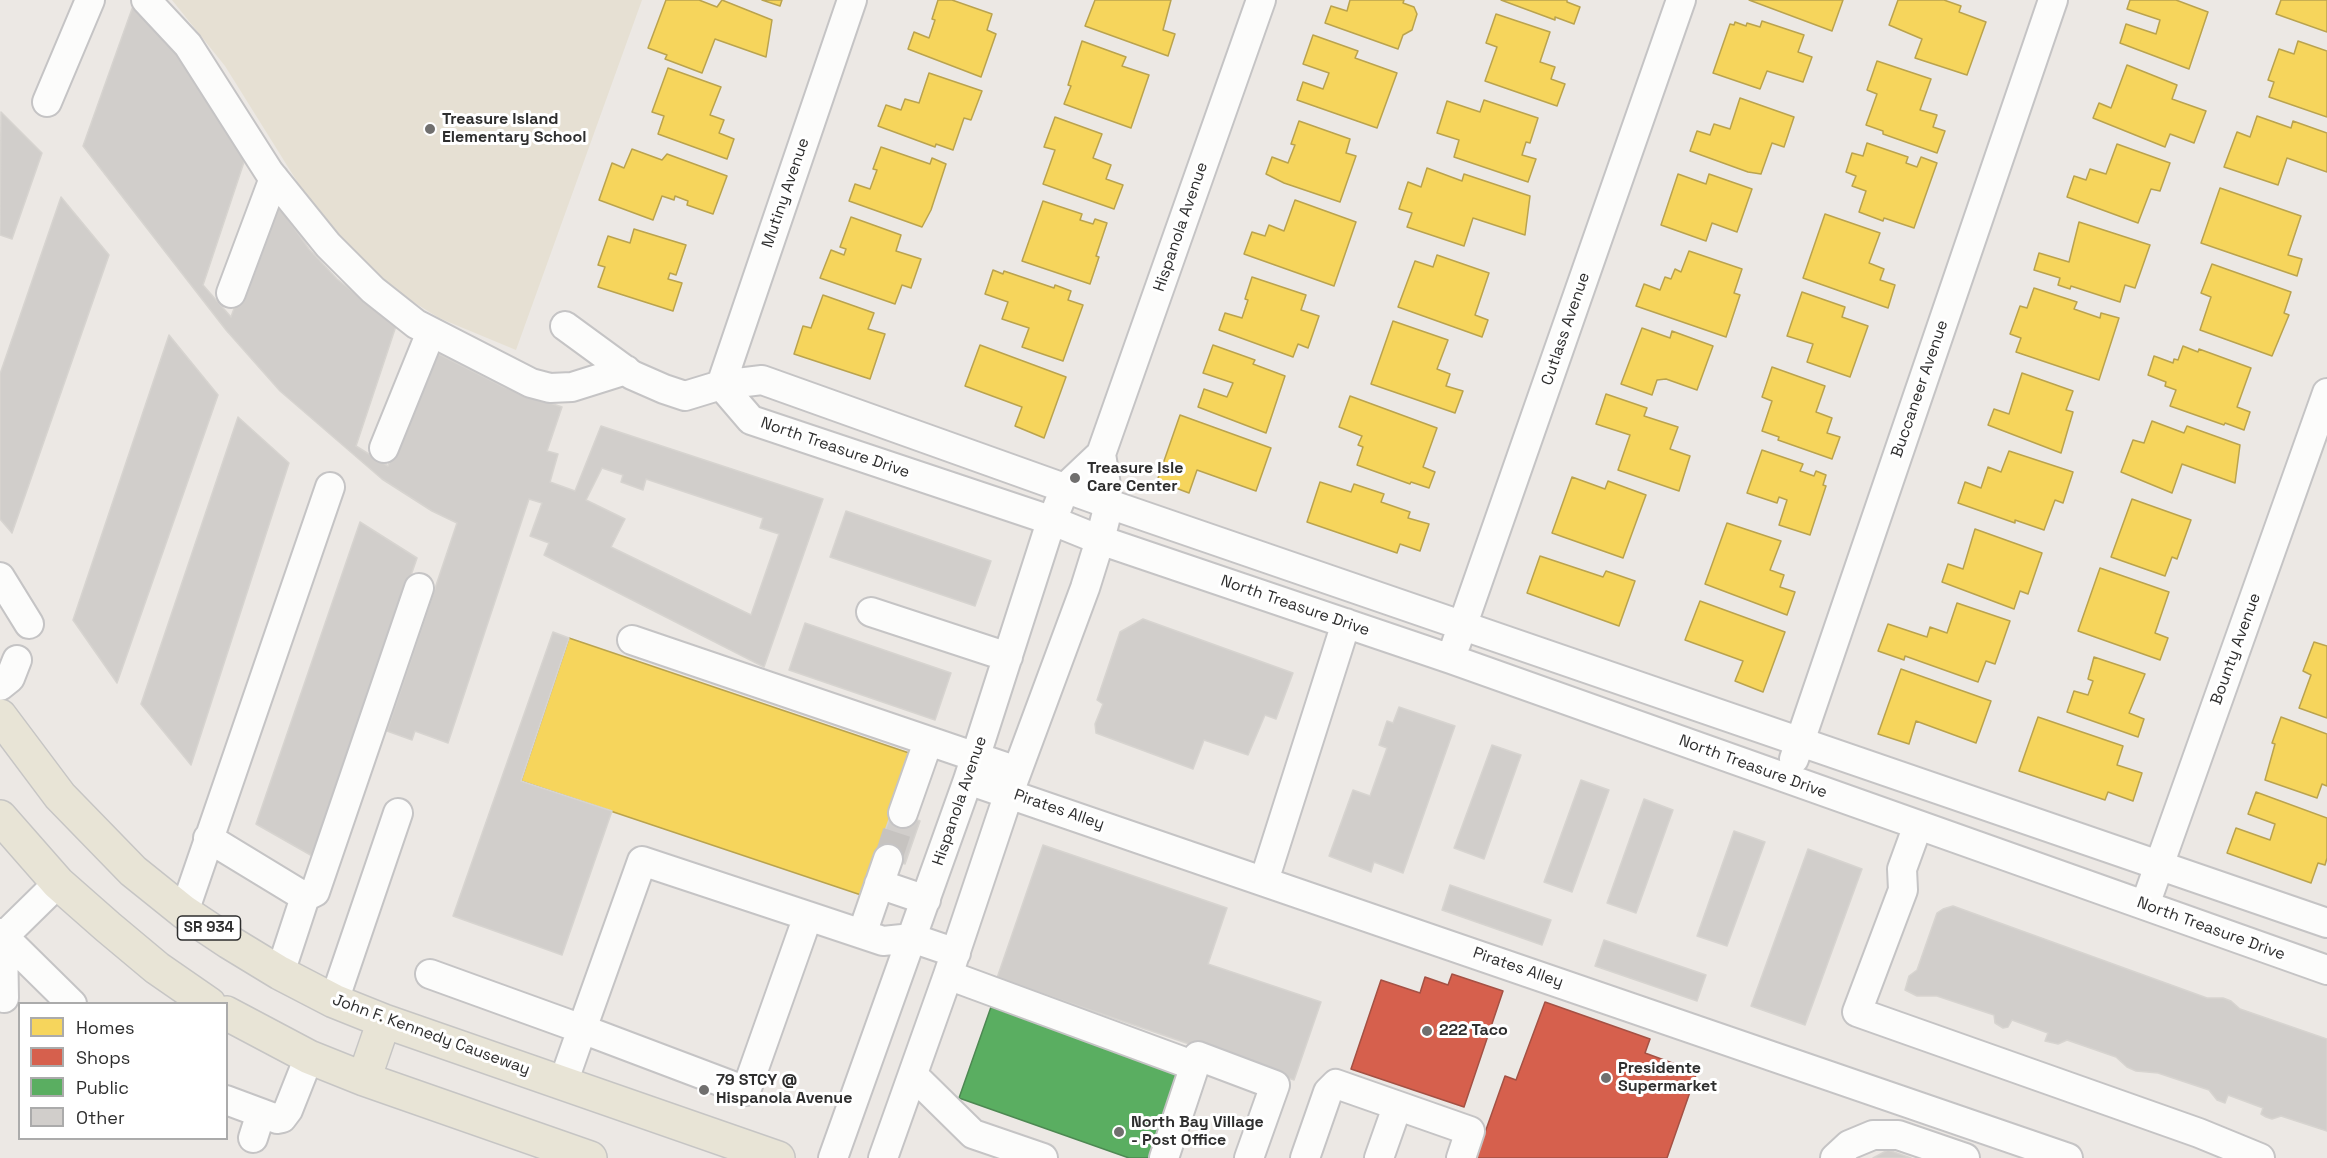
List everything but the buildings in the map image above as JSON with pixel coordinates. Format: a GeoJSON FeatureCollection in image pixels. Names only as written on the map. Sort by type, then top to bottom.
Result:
{"type":"FeatureCollection","features":[{"type":"Feature","properties":{"kind":"main road","name":"John F. Kennedy Causeway"},"geometry":{"type":"LineString","coordinates":[[0,716],[60,796],[133,871],[184,912],[280,973],[334,1001],[384,1021],[778,1158]]}},
{"type":"Feature","properties":{"kind":"main road"},"geometry":{"type":"LineString","coordinates":[[0,817],[58,883],[157,968],[206,1002]]}},
{"type":"Feature","properties":{"kind":"main road"},"geometry":{"type":"LineString","coordinates":[[228,1014],[309,1057],[364,1079],[590,1158]]}},
{"type":"Feature","properties":{"kind":"main road"},"geometry":{"type":"LineString","coordinates":[[364,1079],[384,1021]]}},
{"type":"Feature","properties":{"kind":"street"},"geometry":{"type":"LineString","coordinates":[[47,102],[90,0]]}},
{"type":"Feature","properties":{"kind":"street"},"geometry":{"type":"LineString","coordinates":[[146,0],[188,45],[274,178],[328,245],[373,290],[416,324],[531,383],[550,388],[572,387],[626,370]]}},
{"type":"Feature","properties":{"kind":"street","name":"Mutiny Avenue"},"geometry":{"type":"LineString","coordinates":[[721,385],[852,0]]}},
{"type":"Feature","properties":{"kind":"street","name":"Hispanola Avenue"},"geometry":{"type":"LineString","coordinates":[[833,1158],[972,769],[1065,488],[1101,454],[1261,0]]}},
{"type":"Feature","properties":{"kind":"street","name":"Cutlass Avenue"},"geometry":{"type":"LineString","coordinates":[[1451,659],[1681,0]]}},
{"type":"Feature","properties":{"kind":"street","name":"Buccaneer Avenue"},"geometry":{"type":"LineString","coordinates":[[1788,779],[2053,0]]}},
{"type":"Feature","properties":{"kind":"street"},"geometry":{"type":"LineString","coordinates":[[231,293],[274,178]]}},
{"type":"Feature","properties":{"kind":"street"},"geometry":{"type":"LineString","coordinates":[[565,326],[626,370],[664,389],[685,396],[721,385],[762,380],[1109,504],[2327,923]]}},
{"type":"Feature","properties":{"kind":"street"},"geometry":{"type":"LineString","coordinates":[[384,448],[431,332]]}},
{"type":"Feature","properties":{"kind":"street","name":"North Treasure Drive"},"geometry":{"type":"LineString","coordinates":[[721,385],[751,420],[1053,521],[1100,540],[1451,659],[2327,970]]}},
{"type":"Feature","properties":{"kind":"street","name":"Bounty Avenue"},"geometry":{"type":"LineString","coordinates":[[2145,905],[2327,393]]}},
{"type":"Feature","properties":{"kind":"street","name":"Hispanola Avenue"},"geometry":{"type":"LineString","coordinates":[[883,1158],[952,964],[1013,782],[1085,588],[1100,540],[1109,504],[1101,454]]}},
{"type":"Feature","properties":{"kind":"street"},"geometry":{"type":"LineString","coordinates":[[184,912],[330,487]]}},
{"type":"Feature","properties":{"kind":"street"},"geometry":{"type":"LineString","coordinates":[[0,577],[29,624]]}},
{"type":"Feature","properties":{"kind":"street"},"geometry":{"type":"LineString","coordinates":[[280,973],[305,897],[315,892],[419,588]]}},
{"type":"Feature","properties":{"kind":"street"},"geometry":{"type":"LineString","coordinates":[[871,612],[1008,657]]}},
{"type":"Feature","properties":{"kind":"street"},"geometry":{"type":"LineString","coordinates":[[1264,881],[1346,623]]}},
{"type":"Feature","properties":{"kind":"street","name":"Pirates Alley"},"geometry":{"type":"LineString","coordinates":[[632,640],[928,742],[972,769],[1013,782],[1264,881],[2068,1158]]}},
{"type":"Feature","properties":{"kind":"street"},"geometry":{"type":"LineString","coordinates":[[0,686],[10,678],[17,660]]}},
{"type":"Feature","properties":{"kind":"street"},"geometry":{"type":"LineString","coordinates":[[903,813],[928,742]]}},
{"type":"Feature","properties":{"kind":"street"},"geometry":{"type":"LineString","coordinates":[[334,1001],[398,813]]}},
{"type":"Feature","properties":{"kind":"street"},"geometry":{"type":"LineString","coordinates":[[1918,825],[1902,869],[1903,890],[1857,1012],[2199,1133],[2260,1158]]}},
{"type":"Feature","properties":{"kind":"street"},"geometry":{"type":"LineString","coordinates":[[208,838],[305,897]]}},
{"type":"Feature","properties":{"kind":"street"},"geometry":{"type":"LineString","coordinates":[[563,1083],[642,861],[883,941],[912,938],[952,964],[1195,1066]]}},
{"type":"Feature","properties":{"kind":"street"},"geometry":{"type":"LineString","coordinates":[[862,934],[884,871],[926,900]]}},
{"type":"Feature","properties":{"kind":"street"},"geometry":{"type":"LineString","coordinates":[[1,935],[58,883]]}},
{"type":"Feature","properties":{"kind":"street"},"geometry":{"type":"LineString","coordinates":[[430,974],[746,1091],[808,916]]}},
{"type":"Feature","properties":{"kind":"street"},"geometry":{"type":"LineString","coordinates":[[1,935],[4,998]]}},
{"type":"Feature","properties":{"kind":"street"},"geometry":{"type":"LineString","coordinates":[[1,935],[70,1002]]}},
{"type":"Feature","properties":{"kind":"street"},"geometry":{"type":"LineString","coordinates":[[1164,1158],[1198,1056],[1275,1085],[1249,1158]]}},
{"type":"Feature","properties":{"kind":"street"},"geometry":{"type":"LineString","coordinates":[[228,1102],[257,1126],[282,1118],[288,1110],[309,1057]]}},
{"type":"Feature","properties":{"kind":"street"},"geometry":{"type":"LineString","coordinates":[[913,1075],[973,1134],[1043,1158]]}},
{"type":"Feature","properties":{"kind":"street"},"geometry":{"type":"LineString","coordinates":[[1305,1158],[1328,1092],[1332,1086],[1340,1085],[1470,1131],[1461,1158]]}},
{"type":"Feature","properties":{"kind":"street"},"geometry":{"type":"LineString","coordinates":[[1379,1158],[1397,1107]]}},
{"type":"Feature","properties":{"kind":"street"},"geometry":{"type":"LineString","coordinates":[[1834,1158],[1849,1145],[1873,1134],[1898,1135],[1965,1158]]}},
{"type":"Feature","properties":{"kind":"shaded area","name":"Treasure Island Elementary School"},"geometry":{"type":"Polygon","coordinates":[[[172,0],[642,0],[516,350],[439,318],[375,278],[303,191],[225,66],[172,0]]]}},
{"type":"Feature","properties":{"kind":"tunnel"},"geometry":{"type":"LineString","coordinates":[[888,859],[903,813]]}},
{"type":"Feature","properties":{"kind":"place","name":"Treasure Island Elementary School"},"geometry":{"type":"Point","coordinates":[430,129]}},
{"type":"Feature","properties":{"kind":"place","name":"Treasure Isle Care Center"},"geometry":{"type":"Point","coordinates":[1075,478]}},
{"type":"Feature","properties":{"kind":"place","name":"222 Taco"},"geometry":{"type":"Point","coordinates":[1427,1031]}},
{"type":"Feature","properties":{"kind":"place","name":"Presidente Supermarket"},"geometry":{"type":"Point","coordinates":[1606,1078]}},
{"type":"Feature","properties":{"kind":"place","name":"79 STCY @ Hispanola Avenue"},"geometry":{"type":"Point","coordinates":[704,1090]}},
{"type":"Feature","properties":{"kind":"place","name":"North Bay Village - Post Office"},"geometry":{"type":"Point","coordinates":[1119,1132]}}]}
